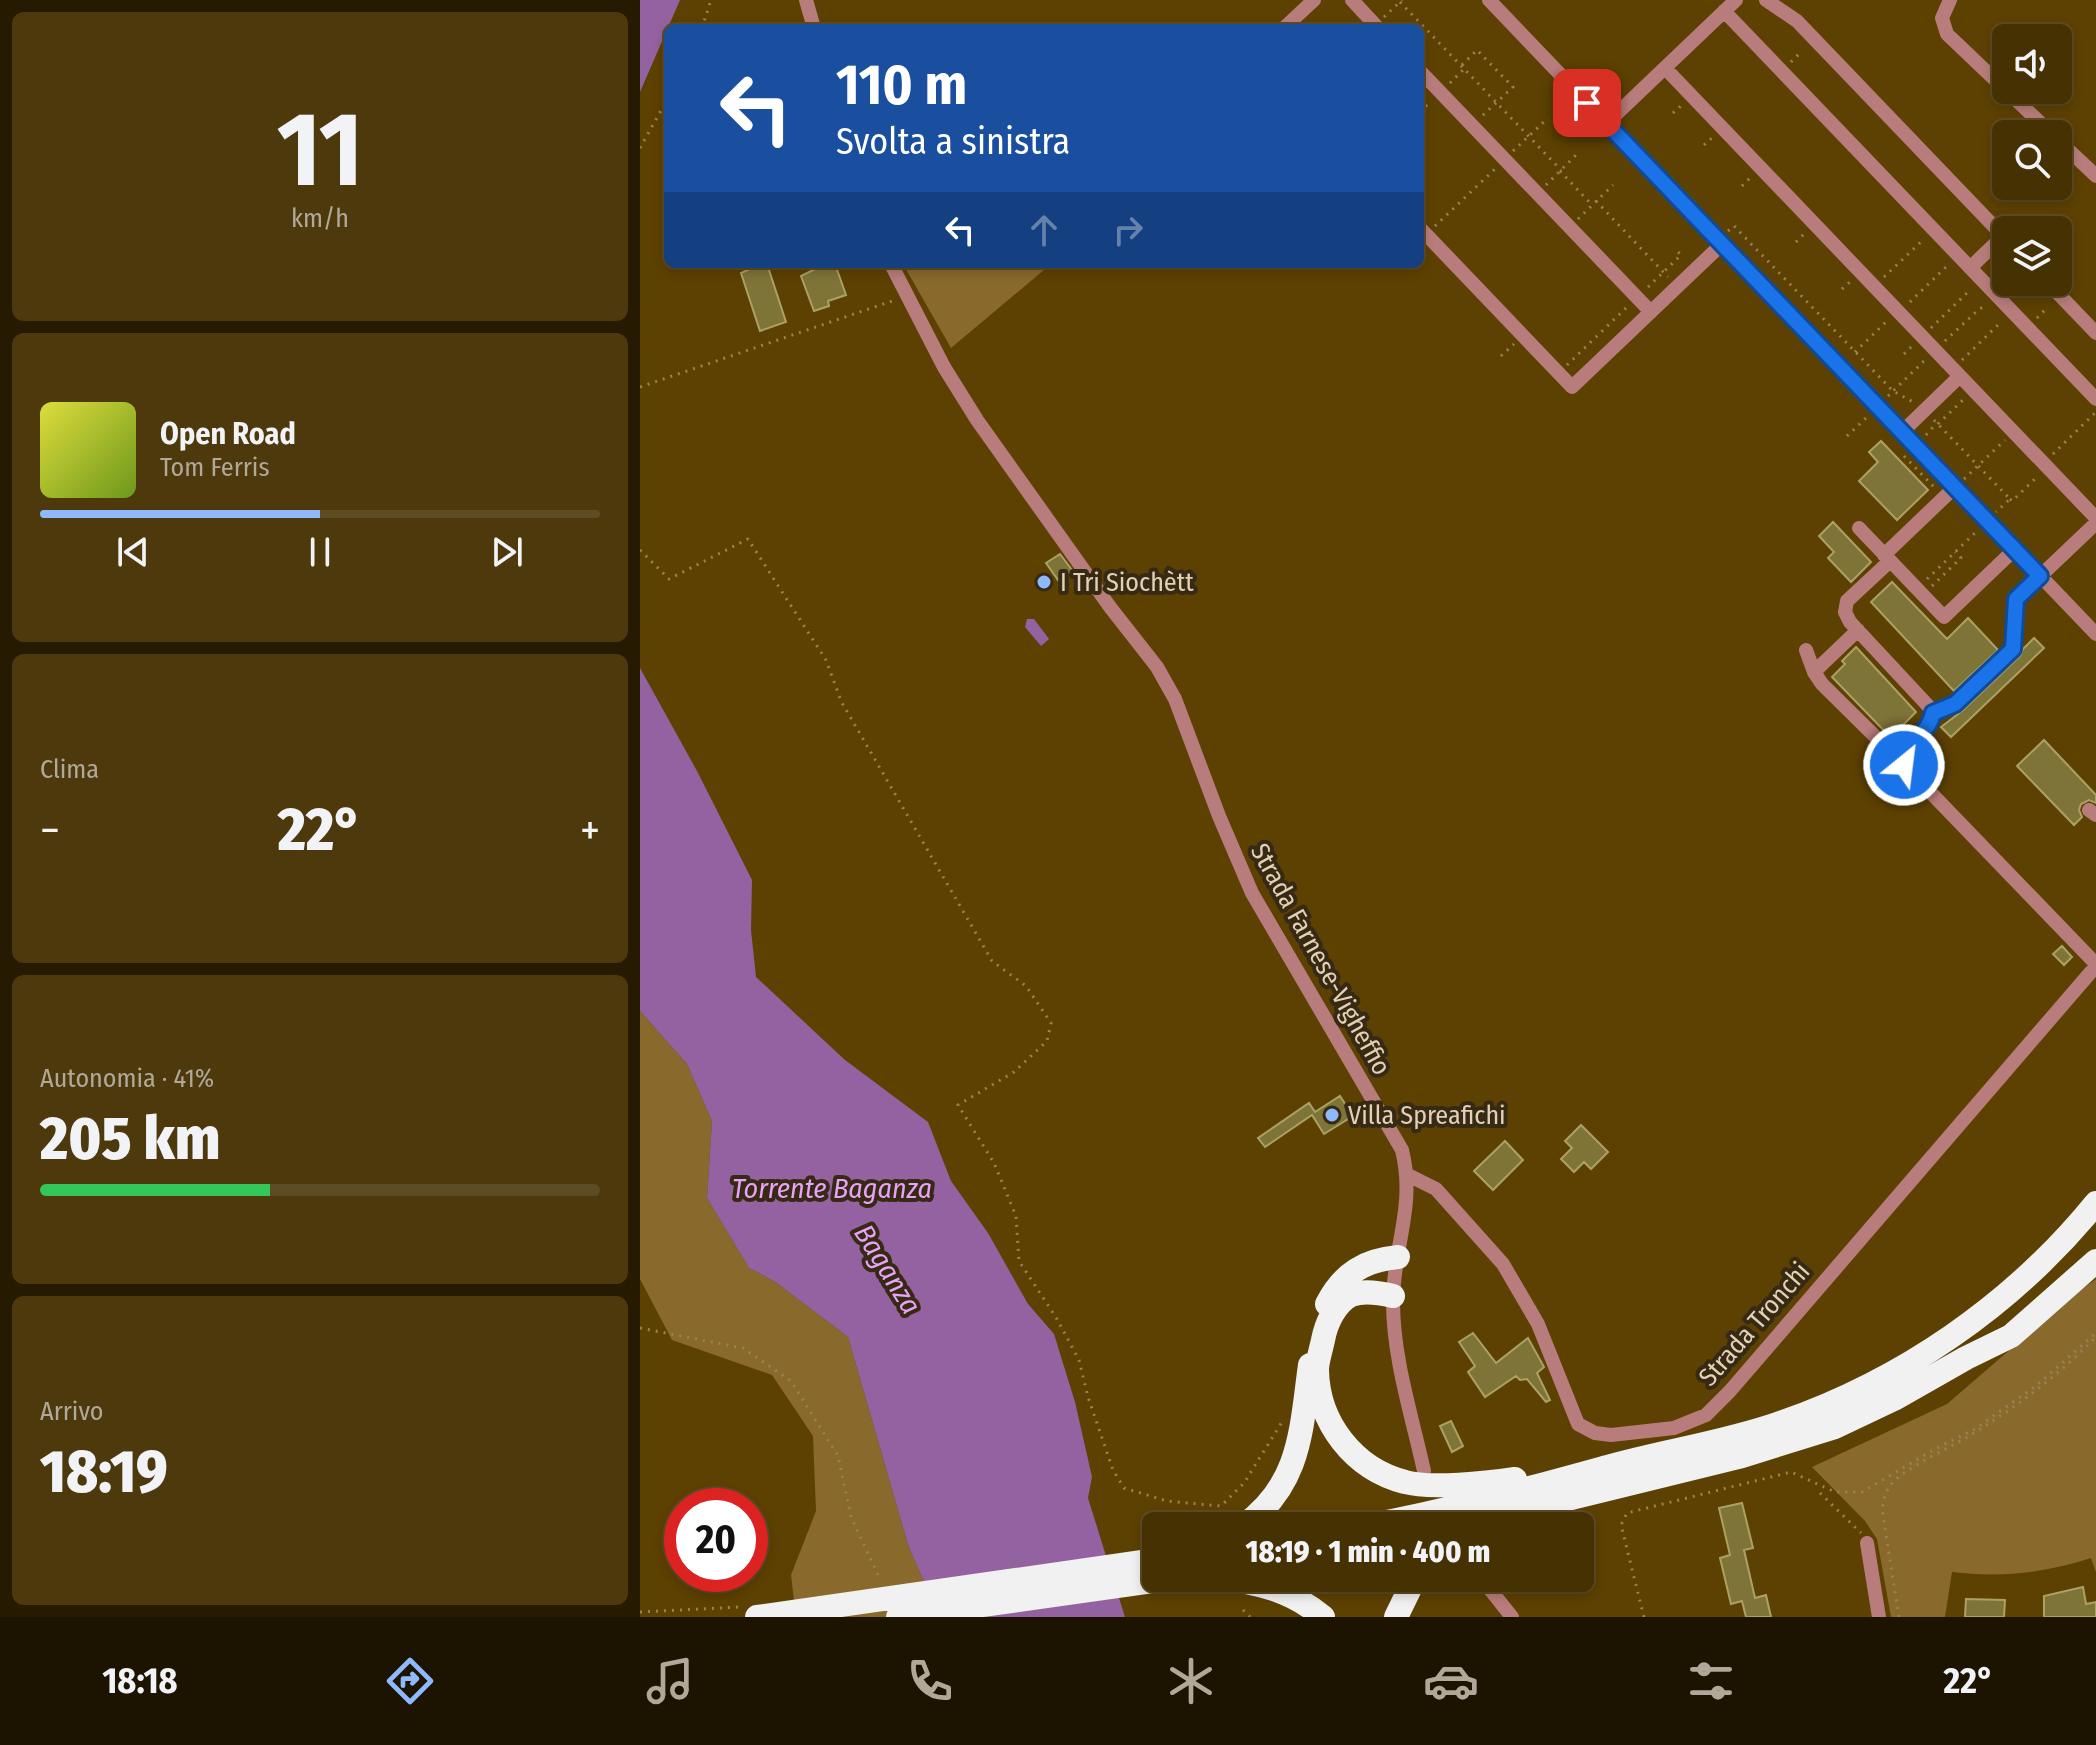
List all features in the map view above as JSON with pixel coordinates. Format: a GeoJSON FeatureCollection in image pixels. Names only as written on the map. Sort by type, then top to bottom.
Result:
{"type":"FeatureCollection","features":[{"type":"Feature","properties":{"kind":"highway"},"geometry":{"type":"LineString","coordinates":[[1429,1512],[1523,1491],[1776,1425],[1841,1399],[1904,1367],[1970,1323],[2030,1275],[2096,1203]]}},
{"type":"Feature","properties":{"kind":"highway"},"geometry":{"type":"LineString","coordinates":[[1949,1368],[2027,1309],[2096,1239]]}},
{"type":"Feature","properties":{"kind":"highway"},"geometry":{"type":"LineString","coordinates":[[1259,1512],[1274,1499],[1288,1475],[1300,1433],[1317,1325],[1331,1297],[1348,1275],[1364,1265],[1378,1259],[1398,1257]]}},
{"type":"Feature","properties":{"kind":"highway"},"geometry":{"type":"LineString","coordinates":[[1518,1512],[1804,1438],[1865,1414],[2020,1330],[2096,1261]]}},
{"type":"Feature","properties":{"kind":"highway"},"geometry":{"type":"LineString","coordinates":[[1393,1296],[1374,1292],[1353,1294],[1340,1302],[1326,1327],[1317,1370],[1324,1410],[1339,1438],[1358,1461],[1407,1483],[1481,1484],[1608,1467]]}},
{"type":"Feature","properties":{"kind":"highway"},"geometry":{"type":"LineString","coordinates":[[1552,1512],[1587,1496]]}},
{"type":"Feature","properties":{"kind":"highway"},"geometry":{"type":"LineString","coordinates":[[757,1617],[1142,1572]]}},
{"type":"Feature","properties":{"kind":"highway"},"geometry":{"type":"LineString","coordinates":[[1284,1592],[1323,1617]]}},
{"type":"Feature","properties":{"kind":"highway"},"geometry":{"type":"LineString","coordinates":[[1396,1617],[1408,1592]]}},
{"type":"Feature","properties":{"kind":"street"},"geometry":{"type":"LineString","coordinates":[[806,0],[813,24]]}},
{"type":"Feature","properties":{"kind":"street"},"geometry":{"type":"LineString","coordinates":[[1288,24],[1314,0]]}},
{"type":"Feature","properties":{"kind":"street"},"geometry":{"type":"LineString","coordinates":[[1352,0],[1375,24]]}},
{"type":"Feature","properties":{"kind":"street"},"geometry":{"type":"LineString","coordinates":[[1489,0],[2096,634]]}},
{"type":"Feature","properties":{"kind":"street"},"geometry":{"type":"LineString","coordinates":[[1607,123],[1736,0]]}},
{"type":"Feature","properties":{"kind":"street"},"geometry":{"type":"LineString","coordinates":[[1766,0],[1797,21],[1992,225]]}},
{"type":"Feature","properties":{"kind":"street"},"geometry":{"type":"LineString","coordinates":[[1950,0],[1942,18],[1947,34],[2037,120]]}},
{"type":"Feature","properties":{"kind":"street"},"geometry":{"type":"LineString","coordinates":[[1724,11],[2096,399]]}},
{"type":"Feature","properties":{"kind":"street"},"geometry":{"type":"LineString","coordinates":[[1665,68],[2096,520],[2016,599],[2013,649],[1955,704],[1933,713]]}},
{"type":"Feature","properties":{"kind":"street"},"geometry":{"type":"LineString","coordinates":[[1424,75],[1651,312]]}},
{"type":"Feature","properties":{"kind":"street"},"geometry":{"type":"LineString","coordinates":[[2072,153],[2096,176]]}},
{"type":"Feature","properties":{"kind":"street"},"geometry":{"type":"LineString","coordinates":[[1425,230],[1572,387],[1722,244]]}},
{"type":"Feature","properties":{"kind":"street"},"geometry":{"type":"LineString","coordinates":[[1970,268],[1992,249]]}},
{"type":"Feature","properties":{"kind":"street","name":"Strada Farnese-Vigheffio"},"geometry":{"type":"LineString","coordinates":[[893,268],[944,367],[977,420],[1110,607],[1157,667],[1180,710],[1219,816],[1252,893],[1402,1150],[1408,1175],[1408,1199],[1393,1296],[1393,1325],[1424,1471]]}},
{"type":"Feature","properties":{"kind":"street"},"geometry":{"type":"LineString","coordinates":[[2060,296],[2096,333]]}},
{"type":"Feature","properties":{"kind":"street"},"geometry":{"type":"LineString","coordinates":[[1902,432],[1956,372]]}},
{"type":"Feature","properties":{"kind":"street"},"geometry":{"type":"LineString","coordinates":[[1904,765],[1909,750],[1929,724],[1933,713],[1929,704],[1848,619],[1846,604],[1955,487]]}},
{"type":"Feature","properties":{"kind":"street"},"geometry":{"type":"LineString","coordinates":[[1859,528],[1944,617],[2015,549]]}},
{"type":"Feature","properties":{"kind":"street"},"geometry":{"type":"LineString","coordinates":[[1814,672],[1858,630]]}},
{"type":"Feature","properties":{"kind":"street"},"geometry":{"type":"LineString","coordinates":[[1806,650],[1822,684],[2096,965]]}},
{"type":"Feature","properties":{"kind":"street","name":"Strada Tronchi"},"geometry":{"type":"LineString","coordinates":[[1408,1175],[1436,1189],[1503,1264],[1538,1324],[1578,1424],[1595,1433],[1611,1435],[1674,1428],[1706,1415],[1730,1391],[2096,965]]}},
{"type":"Feature","properties":{"kind":"street"},"geometry":{"type":"LineString","coordinates":[[1867,1543],[1879,1617]]}},
{"type":"Feature","properties":{"kind":"street"},"geometry":{"type":"LineString","coordinates":[[1492,1592],[1512,1617]]}},
{"type":"Feature","properties":{"kind":"path"},"geometry":{"type":"LineString","coordinates":[[703,24],[711,0]]}},
{"type":"Feature","properties":{"kind":"path"},"geometry":{"type":"LineString","coordinates":[[1379,24],[1401,1],[1423,24]]}},
{"type":"Feature","properties":{"kind":"path"},"geometry":{"type":"LineString","coordinates":[[1424,26],[1592,205]]}},
{"type":"Feature","properties":{"kind":"path"},"geometry":{"type":"LineString","coordinates":[[1461,65],[1477,50],[1513,87],[1473,126]]}},
{"type":"Feature","properties":{"kind":"path"},"geometry":{"type":"LineString","coordinates":[[640,148],[664,105]]}},
{"type":"Feature","properties":{"kind":"path"},"geometry":{"type":"LineString","coordinates":[[1425,230],[1548,118]]}},
{"type":"Feature","properties":{"kind":"path"},"geometry":{"type":"LineString","coordinates":[[1540,190],[1580,151]]}},
{"type":"Feature","properties":{"kind":"path"},"geometry":{"type":"LineString","coordinates":[[1572,224],[1613,185]]}},
{"type":"Feature","properties":{"kind":"path"},"geometry":{"type":"LineString","coordinates":[[1559,373],[1681,255],[1677,251]]}},
{"type":"Feature","properties":{"kind":"path"},"geometry":{"type":"LineString","coordinates":[[1904,354],[1977,283]]}},
{"type":"Feature","properties":{"kind":"path"},"geometry":{"type":"LineString","coordinates":[[640,387],[906,296]]}},
{"type":"Feature","properties":{"kind":"path"},"geometry":{"type":"LineString","coordinates":[[1956,372],[2008,315]]}},
{"type":"Feature","properties":{"kind":"path"},"geometry":{"type":"LineString","coordinates":[[1501,356],[1519,340]]}},
{"type":"Feature","properties":{"kind":"path"},"geometry":{"type":"LineString","coordinates":[[1938,424],[1970,394]]}},
{"type":"Feature","properties":{"kind":"path"},"geometry":{"type":"LineString","coordinates":[[2010,499],[2012,501],[2096,412]]}},
{"type":"Feature","properties":{"kind":"path"},"geometry":{"type":"LineString","coordinates":[[1955,487],[2013,432]]}},
{"type":"Feature","properties":{"kind":"path"},"geometry":{"type":"LineString","coordinates":[[640,550],[669,579],[748,539],[826,660],[841,701],[992,961],[1026,986],[1051,1023],[1047,1041],[1014,1072],[958,1105],[994,1163],[1016,1216],[1019,1261],[1057,1319],[1079,1360],[1113,1470],[1124,1488],[1167,1501],[1221,1506],[1244,1483],[1284,1419]]}},
{"type":"Feature","properties":{"kind":"path"},"geometry":{"type":"LineString","coordinates":[[1922,595],[1961,558],[1955,552]]}},
{"type":"Feature","properties":{"kind":"path"},"geometry":{"type":"LineString","coordinates":[[640,1328],[743,1348],[791,1381],[838,1456],[851,1517],[889,1601]]}},
{"type":"Feature","properties":{"kind":"path"},"geometry":{"type":"LineString","coordinates":[[1644,1617],[1621,1525],[1627,1513],[1791,1472],[1835,1492],[1862,1492],[1986,1422],[2037,1385],[2096,1335]]}},
{"type":"Feature","properties":{"kind":"path"},"geometry":{"type":"LineString","coordinates":[[1899,1617],[1882,1509],[1884,1496],[1891,1484],[1910,1469],[2002,1416],[2035,1392],[2096,1335]]}},
{"type":"Feature","properties":{"kind":"path"},"geometry":{"type":"LineString","coordinates":[[1820,1493],[1867,1543]]}},
{"type":"Feature","properties":{"kind":"path"},"geometry":{"type":"LineString","coordinates":[[1243,1610],[1250,1617]]}},
{"type":"Feature","properties":{"kind":"shaded area"},"geometry":{"type":"Polygon","coordinates":[[[905,268],[1046,268],[951,348],[905,268]]]}},
{"type":"Feature","properties":{"kind":"shaded area"},"geometry":{"type":"Polygon","coordinates":[[[640,1011],[687,1064],[712,1121],[707,1198],[749,1268],[774,1281],[848,1337],[909,1548],[940,1617],[796,1617],[791,1575],[816,1511],[813,1436],[772,1375],[672,1340],[640,1279],[640,1011]]]}},
{"type":"Feature","properties":{"kind":"shaded area"},"geometry":{"type":"Polygon","coordinates":[[[2096,1279],[2096,1572],[2091,1558],[2022,1573],[1952,1572],[1945,1617],[1891,1617],[1877,1539],[1865,1521],[1812,1467],[1947,1404],[2096,1279]]]}},
{"type":"Feature","properties":{"kind":"water"},"geometry":{"type":"Polygon","coordinates":[[[640,0],[680,0],[670,24],[664,24],[664,37],[640,92],[640,0]]]}},
{"type":"Feature","properties":{"kind":"water"},"geometry":{"type":"Polygon","coordinates":[[[1027,619],[1034,619],[1049,639],[1041,646],[1025,627],[1027,619]]]}},
{"type":"Feature","properties":{"kind":"water","name":"Torrente Baganza"},"geometry":{"type":"Polygon","coordinates":[[[640,668],[752,880],[751,930],[756,977],[845,1060],[928,1122],[951,1181],[988,1233],[1028,1304],[1054,1334],[1075,1402],[1092,1477],[1088,1498],[1125,1617],[940,1617],[909,1548],[848,1337],[774,1281],[749,1268],[707,1198],[712,1121],[687,1064],[640,1011],[640,668]]]}},
{"type":"Feature","properties":{"kind":"building"},"geometry":{"type":"Polygon","coordinates":[[[768,268],[786,322],[760,331],[741,273],[768,268]]]}},
{"type":"Feature","properties":{"kind":"building"},"geometry":{"type":"Polygon","coordinates":[[[817,268],[836,268],[846,295],[828,301],[829,306],[814,311],[801,276],[817,268]]]}},
{"type":"Feature","properties":{"kind":"building"},"geometry":{"type":"Polygon","coordinates":[[[1881,441],[1928,490],[1897,520],[1859,481],[1878,462],[1869,452],[1881,441]]]}},
{"type":"Feature","properties":{"kind":"building"},"geometry":{"type":"Polygon","coordinates":[[[1833,522],[1871,562],[1851,582],[1828,558],[1834,552],[1819,536],[1833,522]]]}},
{"type":"Feature","properties":{"kind":"building"},"geometry":{"type":"Polygon","coordinates":[[[1060,554],[1072,570],[1058,580],[1046,563],[1060,554]]]}},
{"type":"Feature","properties":{"kind":"building"},"geometry":{"type":"Polygon","coordinates":[[[1892,582],[1947,639],[1968,618],[1998,650],[1954,691],[1871,602],[1892,582]]]}},
{"type":"Feature","properties":{"kind":"building"},"geometry":{"type":"Polygon","coordinates":[[[2034,638],[2044,648],[1951,737],[1941,727],[2020,656],[2034,638]]]}},
{"type":"Feature","properties":{"kind":"building"},"geometry":{"type":"Polygon","coordinates":[[[1856,647],[1916,712],[1903,725],[1908,731],[1896,743],[1832,677],[1856,647]]]}},
{"type":"Feature","properties":{"kind":"building"},"geometry":{"type":"Polygon","coordinates":[[[2044,740],[2096,795],[2096,803],[2089,800],[2081,804],[2079,810],[2082,817],[2074,825],[2017,766],[2044,740]]]}},
{"type":"Feature","properties":{"kind":"building"},"geometry":{"type":"Polygon","coordinates":[[[2062,946],[2072,957],[2064,965],[2053,954],[2062,946]]]}},
{"type":"Feature","properties":{"kind":"building"},"geometry":{"type":"Polygon","coordinates":[[[1340,1096],[1353,1116],[1324,1134],[1312,1115],[1265,1147],[1258,1138],[1309,1103],[1315,1112],[1340,1096]]]}},
{"type":"Feature","properties":{"kind":"building"},"geometry":{"type":"Polygon","coordinates":[[[1581,1125],[1608,1152],[1591,1169],[1584,1162],[1574,1172],[1561,1159],[1572,1148],[1565,1141],[1581,1125]]]}},
{"type":"Feature","properties":{"kind":"building"},"geometry":{"type":"Polygon","coordinates":[[[1505,1141],[1523,1160],[1493,1190],[1474,1171],[1505,1141]]]}},
{"type":"Feature","properties":{"kind":"building"},"geometry":{"type":"Polygon","coordinates":[[[1473,1333],[1496,1363],[1528,1338],[1544,1367],[1537,1373],[1550,1400],[1546,1402],[1527,1379],[1520,1380],[1516,1376],[1485,1397],[1468,1372],[1475,1366],[1459,1342],[1473,1333]]]}},
{"type":"Feature","properties":{"kind":"building"},"geometry":{"type":"Polygon","coordinates":[[[1451,1421],[1463,1446],[1452,1452],[1440,1426],[1451,1421]]]}},
{"type":"Feature","properties":{"kind":"building"},"geometry":{"type":"Polygon","coordinates":[[[1742,1503],[1753,1548],[1744,1550],[1755,1598],[1766,1595],[1771,1617],[1746,1617],[1742,1601],[1731,1604],[1720,1558],[1730,1555],[1719,1508],[1742,1503]]]}},
{"type":"Feature","properties":{"kind":"building"},"geometry":{"type":"Polygon","coordinates":[[[2083,1587],[2086,1604],[2096,1602],[2096,1617],[2044,1617],[2044,1596],[2083,1587]]]}},
{"type":"Feature","properties":{"kind":"building"},"geometry":{"type":"Polygon","coordinates":[[[1966,1599],[2005,1600],[2004,1617],[1965,1617],[1966,1599]]]}},
{"type":"Feature","properties":{"kind":"place","name":"I Tri Siochètt"},"geometry":{"type":"Point","coordinates":[1044,582]}},
{"type":"Feature","properties":{"kind":"place","name":"Villa Spreafichi"},"geometry":{"type":"Point","coordinates":[1332,1115]}},
{"type":"Feature","properties":{"kind":"route"},"geometry":{"type":"LineString","coordinates":[[1587,103],[2040,576],[2016,599],[2013,649],[1955,704],[1933,713],[1932,720],[1915,739],[1904,765]]}},
{"type":"Feature","properties":{"kind":"water label","name":"Baganza"},"geometry":{"type":"Point","coordinates":[888,1269]}}]}
